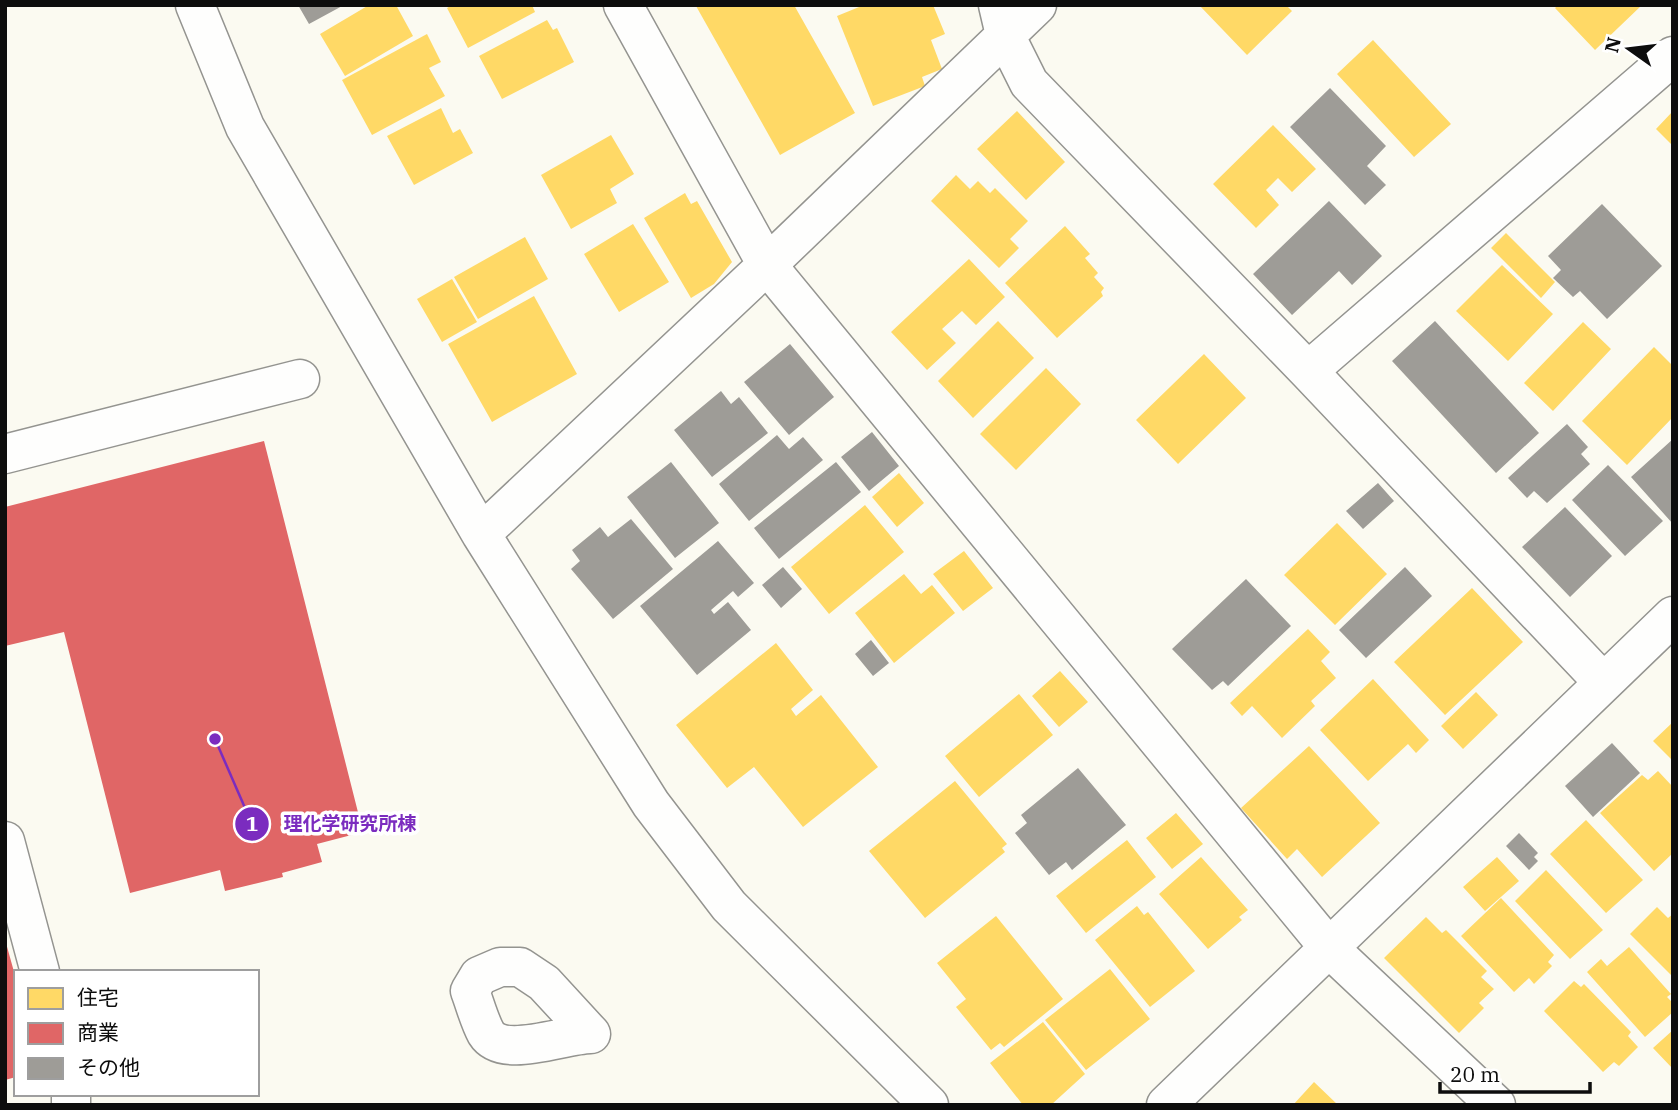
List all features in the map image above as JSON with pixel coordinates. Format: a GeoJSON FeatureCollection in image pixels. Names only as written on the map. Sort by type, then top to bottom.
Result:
{"type":"FeatureCollection","features":[{"type":"Feature","properties":{"kind":"street"},"geometry":{"type":"LineString","coordinates":[[195,5],[246,127],[481,534],[651,804],[729,906],[929,1105]]}},
{"type":"Feature","properties":{"kind":"street"},"geometry":{"type":"LineString","coordinates":[[623,5],[767,265],[1330,949],[1496,1105]]}},
{"type":"Feature","properties":{"kind":"street"},"geometry":{"type":"LineString","coordinates":[[481,534],[767,265],[1002,20],[1037,5]]}},
{"type":"Feature","properties":{"kind":"street"},"geometry":{"type":"LineString","coordinates":[[1002,20],[1029,83],[1308,371],[1602,681]]}},
{"type":"Feature","properties":{"kind":"street"},"geometry":{"type":"LineString","coordinates":[[1308,371],[1673,56]]}},
{"type":"Feature","properties":{"kind":"street"},"geometry":{"type":"LineString","coordinates":[[5,454],[300,379]]}},
{"type":"Feature","properties":{"kind":"street"},"geometry":{"type":"LineString","coordinates":[[1166,1105],[1330,949],[1602,681],[1673,616]]}},
{"type":"Feature","properties":{"kind":"street"},"geometry":{"type":"LineString","coordinates":[[5,841],[39,970]]}},
{"type":"Feature","properties":{"kind":"building: 住宅"},"geometry":{"type":"Polygon","coordinates":[[[369,5],[396,5],[413,36],[345,76],[320,34],[369,5]]]}},
{"type":"Feature","properties":{"kind":"building: 住宅"},"geometry":{"type":"Polygon","coordinates":[[[452,5],[532,5],[535,12],[468,48],[447,8],[452,5]]]}},
{"type":"Feature","properties":{"kind":"building: 住宅"},"geometry":{"type":"Polygon","coordinates":[[[794,5],[855,113],[780,155],[696,6],[794,5]]]}},
{"type":"Feature","properties":{"kind":"building: 住宅"},"geometry":{"type":"Polygon","coordinates":[[[864,5],[933,5],[945,34],[931,40],[942,69],[922,77],[925,86],[873,106],[837,16],[864,5]]]}},
{"type":"Feature","properties":{"kind":"building: 住宅"},"geometry":{"type":"Polygon","coordinates":[[[1199,5],[1286,5],[1292,11],[1247,55],[1199,5]]]}},
{"type":"Feature","properties":{"kind":"building: 住宅"},"geometry":{"type":"Polygon","coordinates":[[[1558,5],[1642,5],[1595,50],[1555,8],[1558,5]]]}},
{"type":"Feature","properties":{"kind":"building: 住宅"},"geometry":{"type":"Polygon","coordinates":[[[547,20],[553,30],[557,28],[574,62],[502,99],[479,56],[547,20]]]}},
{"type":"Feature","properties":{"kind":"building: 住宅"},"geometry":{"type":"Polygon","coordinates":[[[427,34],[441,62],[429,68],[445,96],[372,135],[342,80],[427,34]]]}},
{"type":"Feature","properties":{"kind":"building: 住宅"},"geometry":{"type":"Polygon","coordinates":[[[1373,40],[1451,124],[1414,157],[1337,74],[1373,40]]]}},
{"type":"Feature","properties":{"kind":"building: 住宅"},"geometry":{"type":"Polygon","coordinates":[[[441,108],[453,133],[460,129],[473,153],[414,185],[387,136],[441,108]]]}},
{"type":"Feature","properties":{"kind":"building: 住宅"},"geometry":{"type":"Polygon","coordinates":[[[1017,111],[1065,162],[1026,200],[977,149],[1017,111]]]}},
{"type":"Feature","properties":{"kind":"building: 住宅"},"geometry":{"type":"Polygon","coordinates":[[[1673,111],[1673,146],[1656,129],[1673,111]]]}},
{"type":"Feature","properties":{"kind":"building: 住宅"},"geometry":{"type":"Polygon","coordinates":[[[1273,125],[1316,169],[1292,192],[1278,178],[1266,190],[1279,205],[1256,228],[1213,184],[1273,125]]]}},
{"type":"Feature","properties":{"kind":"building: 住宅"},"geometry":{"type":"Polygon","coordinates":[[[611,135],[634,174],[610,189],[617,203],[571,229],[541,175],[611,135]]]}},
{"type":"Feature","properties":{"kind":"building: 住宅"},"geometry":{"type":"Polygon","coordinates":[[[956,175],[970,189],[978,181],[990,193],[995,188],[1028,221],[1010,239],[1019,248],[999,268],[931,201],[956,175]]]}},
{"type":"Feature","properties":{"kind":"building: 住宅"},"geometry":{"type":"Polygon","coordinates":[[[685,193],[691,204],[697,201],[732,262],[714,284],[691,298],[644,218],[685,193]]]}},
{"type":"Feature","properties":{"kind":"building: 住宅"},"geometry":{"type":"Polygon","coordinates":[[[633,224],[669,282],[619,312],[584,254],[633,224]]]}},
{"type":"Feature","properties":{"kind":"building: 住宅"},"geometry":{"type":"Polygon","coordinates":[[[1065,226],[1090,254],[1085,258],[1098,273],[1094,277],[1104,288],[1101,292],[1103,296],[1057,338],[1005,283],[1065,226]]]}},
{"type":"Feature","properties":{"kind":"building: 住宅"},"geometry":{"type":"Polygon","coordinates":[[[1506,233],[1555,282],[1541,298],[1491,248],[1506,233]]]}},
{"type":"Feature","properties":{"kind":"building: 住宅"},"geometry":{"type":"Polygon","coordinates":[[[525,237],[548,279],[478,319],[454,277],[525,237]]]}},
{"type":"Feature","properties":{"kind":"building: 住宅"},"geometry":{"type":"Polygon","coordinates":[[[969,259],[1005,297],[976,325],[962,311],[942,329],[956,343],[927,370],[891,332],[969,259]]]}},
{"type":"Feature","properties":{"kind":"building: 住宅"},"geometry":{"type":"Polygon","coordinates":[[[1502,265],[1553,314],[1508,361],[1456,311],[1502,265]]]}},
{"type":"Feature","properties":{"kind":"building: 住宅"},"geometry":{"type":"Polygon","coordinates":[[[452,279],[477,322],[442,342],[417,299],[452,279]]]}},
{"type":"Feature","properties":{"kind":"building: 住宅"},"geometry":{"type":"Polygon","coordinates":[[[534,296],[577,374],[492,422],[448,344],[534,296]]]}},
{"type":"Feature","properties":{"kind":"building: 住宅"},"geometry":{"type":"Polygon","coordinates":[[[998,321],[1034,358],[973,418],[938,381],[998,321]]]}},
{"type":"Feature","properties":{"kind":"building: 住宅"},"geometry":{"type":"Polygon","coordinates":[[[1583,322],[1611,349],[1553,411],[1524,383],[1583,322]]]}},
{"type":"Feature","properties":{"kind":"building: 住宅"},"geometry":{"type":"Polygon","coordinates":[[[1654,347],[1673,366],[1673,417],[1627,465],[1582,421],[1654,347]]]}},
{"type":"Feature","properties":{"kind":"building: 住宅"},"geometry":{"type":"Polygon","coordinates":[[[1204,354],[1246,398],[1178,464],[1136,420],[1204,354]]]}},
{"type":"Feature","properties":{"kind":"building: 住宅"},"geometry":{"type":"Polygon","coordinates":[[[1046,368],[1081,404],[1016,470],[980,434],[1046,368]]]}},
{"type":"Feature","properties":{"kind":"building: 住宅"},"geometry":{"type":"Polygon","coordinates":[[[899,473],[924,503],[897,527],[872,497],[899,473]]]}},
{"type":"Feature","properties":{"kind":"building: 住宅"},"geometry":{"type":"Polygon","coordinates":[[[865,505],[904,552],[829,614],[791,567],[865,505]]]}},
{"type":"Feature","properties":{"kind":"building: 住宅"},"geometry":{"type":"Polygon","coordinates":[[[1337,523],[1387,574],[1335,625],[1284,575],[1337,523]]]}},
{"type":"Feature","properties":{"kind":"building: 住宅"},"geometry":{"type":"Polygon","coordinates":[[[964,551],[993,588],[963,611],[933,574],[964,551]]]}},
{"type":"Feature","properties":{"kind":"building: 住宅"},"geometry":{"type":"Polygon","coordinates":[[[904,574],[921,594],[932,585],[955,613],[894,663],[855,613],[904,574]]]}},
{"type":"Feature","properties":{"kind":"building: 住宅"},"geometry":{"type":"Polygon","coordinates":[[[1472,588],[1523,642],[1445,715],[1394,662],[1472,588]]]}},
{"type":"Feature","properties":{"kind":"building: 住宅"},"geometry":{"type":"Polygon","coordinates":[[[1308,629],[1330,652],[1321,661],[1336,678],[1311,701],[1315,706],[1282,738],[1252,706],[1242,716],[1230,703],[1308,629]]]}},
{"type":"Feature","properties":{"kind":"building: 住宅"},"geometry":{"type":"Polygon","coordinates":[[[776,643],[813,690],[791,709],[796,716],[821,695],[878,767],[803,827],[754,767],[727,788],[676,725],[776,643]]]}},
{"type":"Feature","properties":{"kind":"building: 住宅"},"geometry":{"type":"Polygon","coordinates":[[[1060,671],[1088,702],[1059,727],[1032,696],[1060,671]]]}},
{"type":"Feature","properties":{"kind":"building: 住宅"},"geometry":{"type":"Polygon","coordinates":[[[1373,679],[1429,740],[1416,753],[1408,744],[1368,781],[1320,730],[1373,679]]]}},
{"type":"Feature","properties":{"kind":"building: 住宅"},"geometry":{"type":"Polygon","coordinates":[[[1476,692],[1498,715],[1463,749],[1441,726],[1476,692]]]}},
{"type":"Feature","properties":{"kind":"building: 住宅"},"geometry":{"type":"Polygon","coordinates":[[[1019,694],[1053,735],[979,797],[945,756],[1019,694]]]}},
{"type":"Feature","properties":{"kind":"building: 住宅"},"geometry":{"type":"Polygon","coordinates":[[[1673,722],[1673,761],[1653,741],[1673,722]]]}},
{"type":"Feature","properties":{"kind":"building: 住宅"},"geometry":{"type":"Polygon","coordinates":[[[1309,746],[1380,823],[1322,877],[1297,849],[1287,859],[1241,808],[1309,746]]]}},
{"type":"Feature","properties":{"kind":"building: 住宅"},"geometry":{"type":"Polygon","coordinates":[[[1658,771],[1673,787],[1673,853],[1654,871],[1600,813],[1642,775],[1648,780],[1658,771]]]}},
{"type":"Feature","properties":{"kind":"building: 住宅"},"geometry":{"type":"Polygon","coordinates":[[[955,781],[1007,844],[1002,848],[1005,852],[925,918],[869,851],[955,781]]]}},
{"type":"Feature","properties":{"kind":"building: 住宅"},"geometry":{"type":"Polygon","coordinates":[[[1176,813],[1203,844],[1172,869],[1146,838],[1176,813]]]}},
{"type":"Feature","properties":{"kind":"building: 住宅"},"geometry":{"type":"Polygon","coordinates":[[[1586,820],[1643,880],[1606,913],[1550,854],[1586,820]]]}},
{"type":"Feature","properties":{"kind":"building: 住宅"},"geometry":{"type":"Polygon","coordinates":[[[1127,840],[1156,877],[1086,933],[1056,896],[1127,840]]]}},
{"type":"Feature","properties":{"kind":"building: 住宅"},"geometry":{"type":"Polygon","coordinates":[[[1201,857],[1248,910],[1239,917],[1242,920],[1208,949],[1159,894],[1201,857]]]}},
{"type":"Feature","properties":{"kind":"building: 住宅"},"geometry":{"type":"Polygon","coordinates":[[[1497,857],[1519,881],[1485,911],[1463,887],[1497,857]]]}},
{"type":"Feature","properties":{"kind":"building: 住宅"},"geometry":{"type":"Polygon","coordinates":[[[1546,870],[1603,930],[1570,959],[1515,901],[1546,870]]]}},
{"type":"Feature","properties":{"kind":"building: 住宅"},"geometry":{"type":"Polygon","coordinates":[[[1501,898],[1554,955],[1548,962],[1552,966],[1534,984],[1529,978],[1514,992],[1461,936],[1501,898]]]}},
{"type":"Feature","properties":{"kind":"building: 住宅"},"geometry":{"type":"Polygon","coordinates":[[[1137,906],[1144,915],[1148,912],[1195,971],[1150,1007],[1095,940],[1137,906]]]}},
{"type":"Feature","properties":{"kind":"building: 住宅"},"geometry":{"type":"Polygon","coordinates":[[[1657,907],[1668,918],[1673,914],[1673,977],[1630,934],[1657,907]]]}},
{"type":"Feature","properties":{"kind":"building: 住宅"},"geometry":{"type":"Polygon","coordinates":[[[996,916],[1063,999],[1004,1047],[1000,1043],[991,1050],[956,1007],[966,999],[937,963],[996,916]]]}},
{"type":"Feature","properties":{"kind":"building: 住宅"},"geometry":{"type":"Polygon","coordinates":[[[1426,917],[1442,933],[1446,930],[1487,971],[1481,977],[1494,989],[1479,1003],[1484,1008],[1459,1033],[1384,958],[1426,917]]]}},
{"type":"Feature","properties":{"kind":"building: 住宅"},"geometry":{"type":"Polygon","coordinates":[[[1629,947],[1671,994],[1667,997],[1673,1003],[1673,1012],[1645,1037],[1587,972],[1601,959],[1607,966],[1629,947]]]}},
{"type":"Feature","properties":{"kind":"building: 住宅"},"geometry":{"type":"Polygon","coordinates":[[[1110,969],[1150,1019],[1086,1070],[1045,1020],[1110,969]]]}},
{"type":"Feature","properties":{"kind":"building: 住宅"},"geometry":{"type":"Polygon","coordinates":[[[1574,981],[1581,987],[1584,984],[1631,1032],[1628,1036],[1638,1047],[1619,1066],[1614,1062],[1603,1072],[1544,1011],[1574,981]]]}},
{"type":"Feature","properties":{"kind":"building: 住宅"},"geometry":{"type":"Polygon","coordinates":[[[1043,1022],[1085,1074],[1051,1105],[1023,1105],[990,1063],[1043,1022]]]}},
{"type":"Feature","properties":{"kind":"building: 住宅"},"geometry":{"type":"Polygon","coordinates":[[[1673,1030],[1673,1069],[1653,1048],[1673,1030]]]}},
{"type":"Feature","properties":{"kind":"building: 住宅"},"geometry":{"type":"Polygon","coordinates":[[[1314,1082],[1338,1105],[1293,1105],[1314,1082]]]}},
{"type":"Feature","properties":{"kind":"building: 商業"},"geometry":{"type":"Polygon","coordinates":[[[264,441],[363,832],[317,844],[322,862],[282,873],[283,877],[225,891],[220,870],[130,893],[64,632],[5,646],[5,507],[264,441]]]}},
{"type":"Feature","properties":{"kind":"building: 商業"},"geometry":{"type":"Polygon","coordinates":[[[6,943],[14,972],[14,1078],[5,1080],[6,943]]]}},
{"type":"Feature","properties":{"kind":"building: その他"},"geometry":{"type":"Polygon","coordinates":[[[298,5],[344,5],[309,24],[298,5]]]}},
{"type":"Feature","properties":{"kind":"building: その他"},"geometry":{"type":"Polygon","coordinates":[[[1330,88],[1386,146],[1367,166],[1386,185],[1365,205],[1290,127],[1330,88]]]}},
{"type":"Feature","properties":{"kind":"building: その他"},"geometry":{"type":"Polygon","coordinates":[[[1329,201],[1382,256],[1352,285],[1339,271],[1292,315],[1253,274],[1329,201]]]}},
{"type":"Feature","properties":{"kind":"building: その他"},"geometry":{"type":"Polygon","coordinates":[[[1602,204],[1662,266],[1607,319],[1580,291],[1573,297],[1553,278],[1561,270],[1548,256],[1602,204]]]}},
{"type":"Feature","properties":{"kind":"building: その他"},"geometry":{"type":"Polygon","coordinates":[[[1435,321],[1539,433],[1496,473],[1392,361],[1435,321]]]}},
{"type":"Feature","properties":{"kind":"building: その他"},"geometry":{"type":"Polygon","coordinates":[[[790,344],[834,397],[789,435],[744,382],[790,344]]]}},
{"type":"Feature","properties":{"kind":"building: その他"},"geometry":{"type":"Polygon","coordinates":[[[721,391],[731,404],[739,397],[768,433],[712,477],[674,430],[721,391]]]}},
{"type":"Feature","properties":{"kind":"building: その他"},"geometry":{"type":"Polygon","coordinates":[[[1567,424],[1588,447],[1581,454],[1590,464],[1547,503],[1534,491],[1527,498],[1508,478],[1567,424]]]}},
{"type":"Feature","properties":{"kind":"building: その他"},"geometry":{"type":"Polygon","coordinates":[[[872,432],[899,466],[869,491],[841,457],[872,432]]]}},
{"type":"Feature","properties":{"kind":"building: その他"},"geometry":{"type":"Polygon","coordinates":[[[777,435],[789,449],[803,437],[823,460],[749,521],[719,484],[777,435]]]}},
{"type":"Feature","properties":{"kind":"building: その他"},"geometry":{"type":"Polygon","coordinates":[[[1673,439],[1673,524],[1631,477],[1673,439]]]}},
{"type":"Feature","properties":{"kind":"building: その他"},"geometry":{"type":"Polygon","coordinates":[[[671,462],[719,523],[675,558],[627,497],[671,462]]]}},
{"type":"Feature","properties":{"kind":"building: その他"},"geometry":{"type":"Polygon","coordinates":[[[836,462],[861,492],[779,559],[754,528],[836,462]]]}},
{"type":"Feature","properties":{"kind":"building: その他"},"geometry":{"type":"Polygon","coordinates":[[[1608,465],[1663,521],[1625,556],[1572,500],[1608,465]]]}},
{"type":"Feature","properties":{"kind":"building: その他"},"geometry":{"type":"Polygon","coordinates":[[[1378,483],[1394,501],[1363,529],[1346,511],[1378,483]]]}},
{"type":"Feature","properties":{"kind":"building: その他"},"geometry":{"type":"Polygon","coordinates":[[[1565,507],[1612,556],[1570,597],[1522,547],[1565,507]]]}},
{"type":"Feature","properties":{"kind":"building: その他"},"geometry":{"type":"Polygon","coordinates":[[[631,519],[673,569],[613,619],[571,569],[580,561],[572,550],[600,527],[608,537],[631,519]]]}},
{"type":"Feature","properties":{"kind":"building: その他"},"geometry":{"type":"Polygon","coordinates":[[[718,541],[754,583],[738,597],[733,591],[711,610],[714,614],[728,602],[751,630],[697,675],[640,606],[718,541]]]}},
{"type":"Feature","properties":{"kind":"building: その他"},"geometry":{"type":"Polygon","coordinates":[[[783,567],[802,589],[781,608],[762,585],[783,567]]]}},
{"type":"Feature","properties":{"kind":"building: その他"},"geometry":{"type":"Polygon","coordinates":[[[1405,567],[1432,596],[1366,658],[1339,630],[1405,567]]]}},
{"type":"Feature","properties":{"kind":"building: その他"},"geometry":{"type":"Polygon","coordinates":[[[1246,579],[1291,626],[1228,686],[1223,681],[1212,690],[1172,649],[1246,579]]]}},
{"type":"Feature","properties":{"kind":"building: その他"},"geometry":{"type":"Polygon","coordinates":[[[871,640],[889,663],[873,676],[855,654],[871,640]]]}},
{"type":"Feature","properties":{"kind":"building: その他"},"geometry":{"type":"Polygon","coordinates":[[[1612,743],[1640,773],[1593,817],[1565,786],[1612,743]]]}},
{"type":"Feature","properties":{"kind":"building: その他"},"geometry":{"type":"Polygon","coordinates":[[[1078,768],[1126,825],[1072,870],[1066,862],[1049,875],[1015,833],[1027,823],[1021,815],[1078,768]]]}},
{"type":"Feature","properties":{"kind":"building: その他"},"geometry":{"type":"Polygon","coordinates":[[[1519,833],[1538,853],[1534,857],[1538,861],[1529,870],[1506,846],[1519,833]]]}},
{"type":"Feature","properties":{"kind":"place","name":"理化学研究所棟"},"geometry":{"type":"Point","coordinates":[215,739]}}]}
